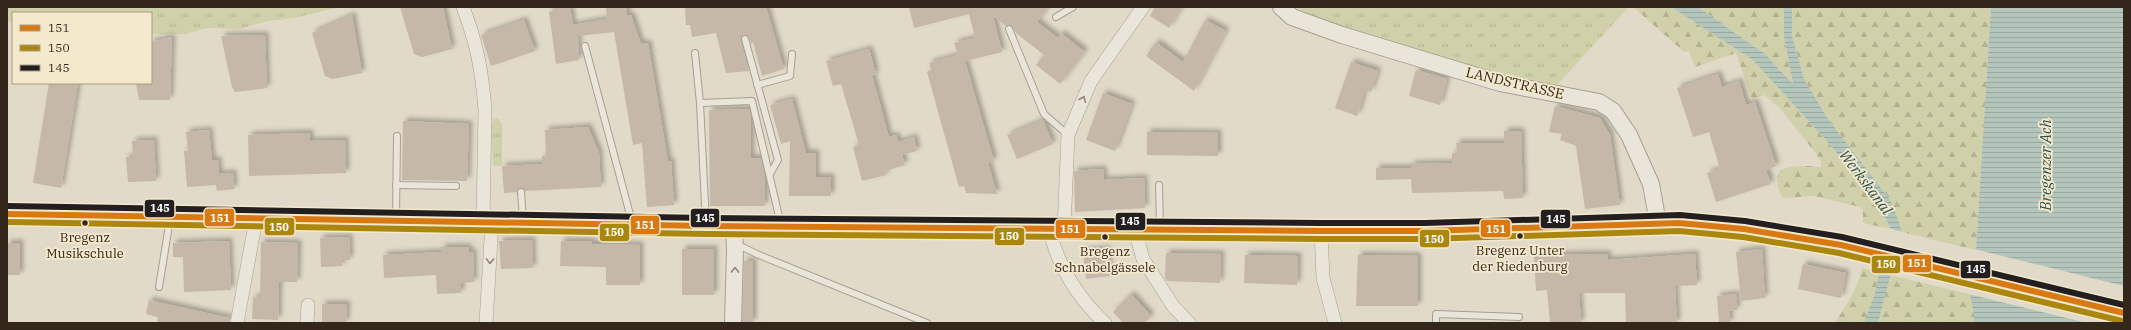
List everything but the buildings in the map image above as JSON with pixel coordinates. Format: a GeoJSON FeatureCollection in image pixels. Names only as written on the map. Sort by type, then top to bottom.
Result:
{"type":"FeatureCollection","features":[{"type":"Feature","properties":{"kind":"main road"},"geometry":{"type":"LineString","coordinates":[[7,214],[706,226],[734,234],[782,226],[1425,231],[1656,223],[1714,225],[1777,232],[1862,250],[2124,314]]}},
{"type":"Feature","properties":{"kind":"street"},"geometry":{"type":"LineString","coordinates":[[463,7],[475,39],[481,63],[484,91],[487,222],[486,323]]}},
{"type":"Feature","properties":{"kind":"street"},"geometry":{"type":"LineString","coordinates":[[1105,323],[1081,296],[1063,269],[1056,229],[1068,135],[1091,81],[1143,7]]}},
{"type":"Feature","properties":{"kind":"street","name":"LANDSTRASSE"},"geometry":{"type":"LineString","coordinates":[[1281,7],[1292,17],[1342,35],[1492,80],[1599,102],[1613,111],[1629,135],[1651,184],[1656,212],[1656,223]]}},
{"type":"Feature","properties":{"kind":"street"},"geometry":{"type":"LineString","coordinates":[[237,323],[256,219]]}},
{"type":"Feature","properties":{"kind":"street"},"geometry":{"type":"LineString","coordinates":[[1135,229],[1143,259],[1173,306],[1189,323]]}},
{"type":"Feature","properties":{"kind":"street"},"geometry":{"type":"LineString","coordinates":[[1321,231],[1323,278],[1335,323]]}},
{"type":"Feature","properties":{"kind":"street"},"geometry":{"type":"LineString","coordinates":[[733,323],[734,234]]}},
{"type":"Feature","properties":{"kind":"street"},"geometry":{"type":"LineString","coordinates":[[308,305],[308,323]]}},
{"type":"Feature","properties":{"kind":"lane"},"geometry":{"type":"LineString","coordinates":[[1056,17],[1073,7]]}},
{"type":"Feature","properties":{"kind":"lane"},"geometry":{"type":"LineString","coordinates":[[1009,29],[1044,114],[1068,135]]}},
{"type":"Feature","properties":{"kind":"lane"},"geometry":{"type":"LineString","coordinates":[[745,39],[778,160],[770,174]]}},
{"type":"Feature","properties":{"kind":"lane"},"geometry":{"type":"LineString","coordinates":[[585,46],[632,225]]}},
{"type":"Feature","properties":{"kind":"lane"},"geometry":{"type":"LineString","coordinates":[[695,53],[700,103],[706,226]]}},
{"type":"Feature","properties":{"kind":"lane"},"geometry":{"type":"LineString","coordinates":[[757,84],[790,76],[792,54]]}},
{"type":"Feature","properties":{"kind":"lane"},"geometry":{"type":"LineString","coordinates":[[700,103],[752,100],[782,226]]}},
{"type":"Feature","properties":{"kind":"lane"},"geometry":{"type":"LineString","coordinates":[[396,221],[397,136]]}},
{"type":"Feature","properties":{"kind":"lane"},"geometry":{"type":"LineString","coordinates":[[396,185],[456,186]]}},
{"type":"Feature","properties":{"kind":"lane"},"geometry":{"type":"LineString","coordinates":[[1159,185],[1160,229]]}},
{"type":"Feature","properties":{"kind":"lane"},"geometry":{"type":"LineString","coordinates":[[521,192],[523,223]]}},
{"type":"Feature","properties":{"kind":"lane"},"geometry":{"type":"LineString","coordinates":[[159,287],[170,217]]}},
{"type":"Feature","properties":{"kind":"lane"},"geometry":{"type":"LineString","coordinates":[[734,234],[759,255],[927,323]]}},
{"type":"Feature","properties":{"kind":"lane"},"geometry":{"type":"LineString","coordinates":[[1436,323],[1436,314],[1519,317]]}},
{"type":"Feature","properties":{"kind":"green space"},"geometry":{"type":"Polygon","coordinates":[[[7,7],[340,7],[294,18],[268,21],[239,29],[206,28],[186,34],[152,34],[152,12],[12,12],[12,23],[7,21],[7,7]]]}},
{"type":"Feature","properties":{"kind":"green space"},"geometry":{"type":"Polygon","coordinates":[[[1297,7],[1623,7],[1627,9],[1557,85],[1432,58],[1362,35],[1305,13],[1297,7]]]}},
{"type":"Feature","properties":{"kind":"green space"},"geometry":{"type":"Polygon","coordinates":[[[1633,7],[1671,7],[1753,60],[1832,147],[1879,205],[1890,229],[1863,223],[1863,211],[1860,207],[1814,196],[1782,198],[1778,185],[1779,171],[1795,166],[1821,167],[1821,160],[1779,107],[1764,95],[1752,99],[1736,53],[1695,67],[1689,51],[1684,52],[1633,7]]]}},
{"type":"Feature","properties":{"kind":"green space"},"geometry":{"type":"Polygon","coordinates":[[[1698,7],[1784,7],[1784,37],[1793,84],[1765,54],[1698,7]]]}},
{"type":"Feature","properties":{"kind":"green space"},"geometry":{"type":"Polygon","coordinates":[[[1792,7],[1991,7],[1976,250],[1901,232],[1891,201],[1828,119],[1804,79],[1792,35],[1792,7]]]}},
{"type":"Feature","properties":{"kind":"green space"},"geometry":{"type":"Polygon","coordinates":[[[498,118],[502,124],[502,166],[493,166],[491,125],[494,119],[498,118]]]}},
{"type":"Feature","properties":{"kind":"green space"},"geometry":{"type":"Polygon","coordinates":[[[1862,268],[1880,272],[1869,314],[1864,323],[1835,323],[1855,289],[1862,268]]]}},
{"type":"Feature","properties":{"kind":"green space"},"geometry":{"type":"Polygon","coordinates":[[[1890,275],[1970,294],[1974,315],[1973,323],[1878,323],[1890,275]]]}},
{"type":"Feature","properties":{"kind":"water","name":"Werkskanal"},"geometry":{"type":"Polygon","coordinates":[[[1671,7],[1698,7],[1765,54],[1793,84],[1784,37],[1784,7],[1792,7],[1792,35],[1804,79],[1828,119],[1891,201],[1902,231],[1878,323],[1864,323],[1874,296],[1890,228],[1879,205],[1832,147],[1753,60],[1671,7]]]}},
{"type":"Feature","properties":{"kind":"water","name":"Bregenzer Ach"},"geometry":{"type":"Polygon","coordinates":[[[1991,7],[2124,7],[2124,275],[2120,323],[1973,323],[1974,315],[1970,294],[1976,250],[1991,7]]]}},
{"type":"Feature","properties":{"kind":"pier"},"geometry":{"type":"Polygon","coordinates":[[[1888,228],[1903,232],[1892,275],[1878,272],[1888,228]]]}},
{"type":"Feature","properties":{"kind":"pier"},"geometry":{"type":"Polygon","coordinates":[[[1974,249],[2124,286],[2122,323],[2087,323],[1968,294],[1974,249]]]}},
{"type":"Feature","properties":{"kind":"transit line","name":"145"},"geometry":{"type":"LineString","coordinates":[[7,206],[706,218],[1321,223],[1425,223],[1680,215],[1745,221],[1842,237],[2124,305]]}},
{"type":"Feature","properties":{"kind":"transit line","name":"151"},"geometry":{"type":"LineString","coordinates":[[7,214],[706,226],[1321,231],[1425,231],[1679,223],[1744,229],[1841,245],[2124,313]]}},
{"type":"Feature","properties":{"kind":"transit line","name":"150"},"geometry":{"type":"LineString","coordinates":[[7,222],[706,234],[1321,239],[1425,239],[1679,231],[1743,237],[1839,253],[2122,321]]}},
{"type":"Feature","properties":{"kind":"place","name":"Bregenz Musikschule"},"geometry":{"type":"Point","coordinates":[85,223]}},
{"type":"Feature","properties":{"kind":"place","name":"Bregenz Unter der Riedenburg"},"geometry":{"type":"Point","coordinates":[1520,236]}},
{"type":"Feature","properties":{"kind":"place","name":"Bregenz Schnabelgässele"},"geometry":{"type":"Point","coordinates":[1105,237]}}]}
